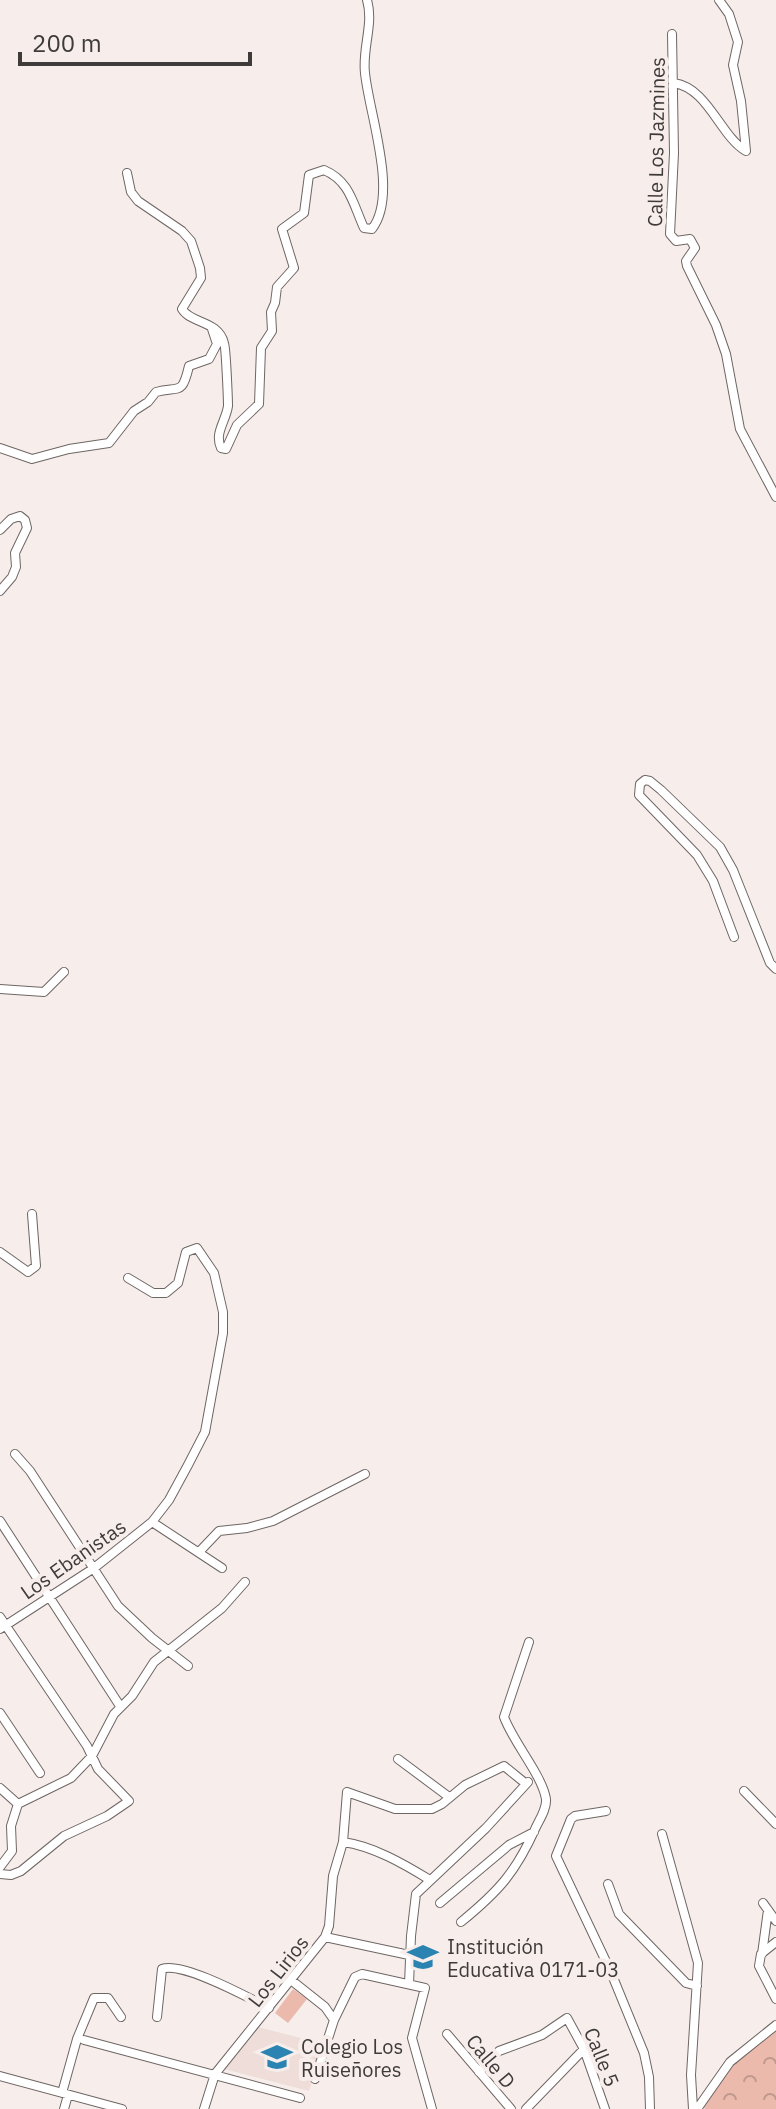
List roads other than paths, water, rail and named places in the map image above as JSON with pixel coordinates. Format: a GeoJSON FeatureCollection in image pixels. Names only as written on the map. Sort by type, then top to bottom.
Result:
{"type":"FeatureCollection","features":[{"type":"Feature","properties":{"kind":"street"},"geometry":{"type":"LineString","coordinates":[[127,173],[131,192],[138,201],[182,231],[191,241],[201,278],[182,306],[182,311],[210,324],[223,338],[228,398],[219,442],[221,448],[226,449],[237,425],[259,404],[261,348],[272,331],[270,316],[276,290],[294,268],[282,229],[304,213],[309,175],[324,170],[340,179],[352,195],[364,228],[372,229],[379,215],[384,180],[365,72],[371,16],[367,0]]}},
{"type":"Feature","properties":{"kind":"street"},"geometry":{"type":"LineString","coordinates":[[674,83],[688,88],[704,103],[738,146],[746,151],[741,101],[733,65],[738,42],[729,14],[719,0]]}},
{"type":"Feature","properties":{"kind":"street","name":"Calle Los Jazmines"},"geometry":{"type":"LineString","coordinates":[[672,34],[674,83],[670,234],[676,241],[690,239],[694,242],[695,248],[688,256],[687,266],[716,325],[726,354],[740,429],[776,497]]}},
{"type":"Feature","properties":{"kind":"street"},"geometry":{"type":"LineString","coordinates":[[0,448],[32,459],[109,443],[134,411],[154,394],[159,390],[170,391],[181,387],[189,366],[209,359],[217,344],[210,324]]}},
{"type":"Feature","properties":{"kind":"street"},"geometry":{"type":"LineString","coordinates":[[0,530],[11,519],[20,516],[27,528],[15,553],[16,567],[12,577],[0,591]]}},
{"type":"Feature","properties":{"kind":"street"},"geometry":{"type":"LineString","coordinates":[[734,937],[713,881],[697,855],[639,795],[640,784],[645,780],[661,790],[720,847],[733,870],[770,963],[776,969]]}},
{"type":"Feature","properties":{"kind":"street"},"geometry":{"type":"LineString","coordinates":[[0,989],[44,992],[64,972]]}},
{"type":"Feature","properties":{"kind":"street"},"geometry":{"type":"LineString","coordinates":[[0,1252],[28,1272],[36,1266],[32,1214]]}},
{"type":"Feature","properties":{"kind":"street","name":"Los Ebanistas"},"geometry":{"type":"LineString","coordinates":[[2,1624],[94,1568],[152,1522],[169,1500],[205,1432],[215,1385],[223,1312],[214,1273],[197,1248],[186,1252],[178,1283],[166,1293],[153,1293],[128,1278]]}},
{"type":"Feature","properties":{"kind":"street"},"geometry":{"type":"LineString","coordinates":[[15,1454],[30,1471],[127,1617],[188,1666]]}},
{"type":"Feature","properties":{"kind":"street"},"geometry":{"type":"LineString","coordinates":[[200,1551],[219,1531],[273,1521],[365,1474]]}},
{"type":"Feature","properties":{"kind":"street"},"geometry":{"type":"LineString","coordinates":[[0,1521],[120,1706]]}},
{"type":"Feature","properties":{"kind":"street"},"geometry":{"type":"LineString","coordinates":[[152,1522],[222,1568]]}},
{"type":"Feature","properties":{"kind":"street"},"geometry":{"type":"LineString","coordinates":[[0,1867],[12,1851],[14,1842],[10,1833],[18,1804],[71,1778],[92,1756],[120,1706],[132,1696],[154,1662],[222,1608],[245,1582]]}},
{"type":"Feature","properties":{"kind":"street"},"geometry":{"type":"LineString","coordinates":[[0,1874],[11,1875],[21,1871],[64,1836],[107,1816],[129,1801],[98,1769],[2,1624]]}},
{"type":"Feature","properties":{"kind":"street"},"geometry":{"type":"LineString","coordinates":[[461,1922],[490,1899],[516,1869],[545,1807],[546,1799],[537,1779],[514,1741],[504,1717],[529,1642]]}},
{"type":"Feature","properties":{"kind":"street"},"geometry":{"type":"LineString","coordinates":[[0,1713],[40,1773]]}},
{"type":"Feature","properties":{"kind":"street"},"geometry":{"type":"LineString","coordinates":[[398,1759],[449,1797],[465,1785],[504,1766],[525,1783]]}},
{"type":"Feature","properties":{"kind":"street"},"geometry":{"type":"LineString","coordinates":[[409,1984],[416,1894],[486,1828],[525,1783],[537,1779]]}},
{"type":"Feature","properties":{"kind":"street"},"geometry":{"type":"LineString","coordinates":[[0,1788],[18,1804]]}},
{"type":"Feature","properties":{"kind":"street"},"geometry":{"type":"LineString","coordinates":[[744,1791],[776,1824]]}},
{"type":"Feature","properties":{"kind":"street","name":"Los Lirios"},"geometry":{"type":"LineString","coordinates":[[204,2109],[215,2074],[325,1937],[329,1926],[333,1876],[343,1842],[347,1792],[395,1809],[432,1809],[449,1797]]}},
{"type":"Feature","properties":{"kind":"street"},"geometry":{"type":"LineString","coordinates":[[606,1811],[571,1819],[556,1856],[610,1970],[644,2053],[649,2077],[650,2109]]}},
{"type":"Feature","properties":{"kind":"street"},"geometry":{"type":"LineString","coordinates":[[440,1903],[509,1845],[534,1832]]}},
{"type":"Feature","properties":{"kind":"street"},"geometry":{"type":"LineString","coordinates":[[662,1834],[698,1963],[691,2075],[695,2109]]}},
{"type":"Feature","properties":{"kind":"street"},"geometry":{"type":"LineString","coordinates":[[343,1842],[361,1846],[407,1866],[430,1880]]}},
{"type":"Feature","properties":{"kind":"street"},"geometry":{"type":"LineString","coordinates":[[608,1884],[619,1914],[686,1983],[697,1986]]}},
{"type":"Feature","properties":{"kind":"street"},"geometry":{"type":"LineString","coordinates":[[776,1921],[765,1906],[759,1966],[776,1999]]}},
{"type":"Feature","properties":{"kind":"street"},"geometry":{"type":"LineString","coordinates":[[325,1937],[409,1955]]}},
{"type":"Feature","properties":{"kind":"street"},"geometry":{"type":"LineString","coordinates":[[761,1954],[776,1942]]}},
{"type":"Feature","properties":{"kind":"street"},"geometry":{"type":"LineString","coordinates":[[157,2017],[162,1969],[169,1967],[208,1980],[269,2008]]}},
{"type":"Feature","properties":{"kind":"street"},"geometry":{"type":"LineString","coordinates":[[315,2079],[334,2020],[351,1983],[358,1975],[425,1988],[412,2038],[432,2109]]}},
{"type":"Feature","properties":{"kind":"street"},"geometry":{"type":"LineString","coordinates":[[291,1980],[325,2007],[334,2020]]}},
{"type":"Feature","properties":{"kind":"street"},"geometry":{"type":"LineString","coordinates":[[64,2109],[77,2039],[94,1998],[108,1998],[121,2017]]}},
{"type":"Feature","properties":{"kind":"street","name":"Calle 5"},"geometry":{"type":"LineString","coordinates":[[479,2072],[499,2051],[542,2035],[567,2018],[584,2049],[605,2109]]}},
{"type":"Feature","properties":{"kind":"street"},"geometry":{"type":"LineString","coordinates":[[695,2109],[730,2062],[776,2025]]}},
{"type":"Feature","properties":{"kind":"street","name":"Calle D"},"geometry":{"type":"LineString","coordinates":[[447,2034],[511,2109]]}},
{"type":"Feature","properties":{"kind":"street"},"geometry":{"type":"LineString","coordinates":[[84,2040],[300,2098]]}},
{"type":"Feature","properties":{"kind":"street"},"geometry":{"type":"LineString","coordinates":[[526,2109],[584,2049]]}},
{"type":"Feature","properties":{"kind":"street"},"geometry":{"type":"LineString","coordinates":[[0,2076],[122,2109]]}},
{"type":"Feature","properties":{"kind":"place","name":"Institución Educativa 0171-03"},"geometry":{"type":"Point","coordinates":[423,1957]}},
{"type":"Feature","properties":{"kind":"place","name":"Colegio Los Ruiseñores"},"geometry":{"type":"Point","coordinates":[277,2057]}}]}
